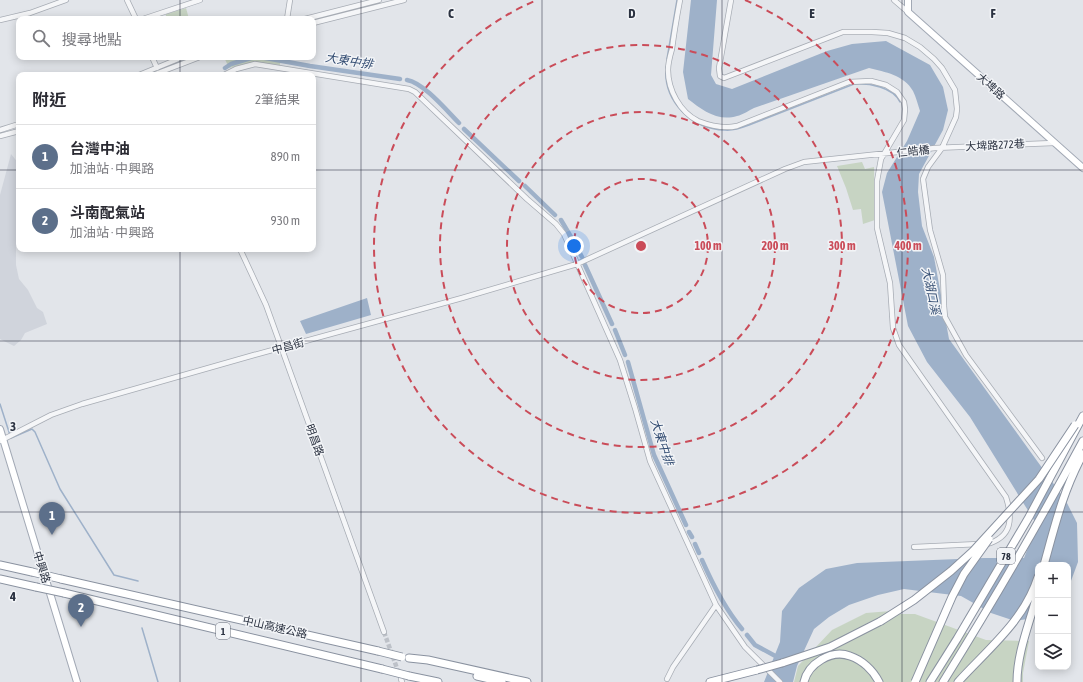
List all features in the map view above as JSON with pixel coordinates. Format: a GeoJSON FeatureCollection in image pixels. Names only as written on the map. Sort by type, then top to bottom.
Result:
{"type":"FeatureCollection","features":[{"type":"Feature","properties":{"kind":"highway"},"geometry":{"type":"LineString","coordinates":[[710,682],[799,658],[830,647],[881,621],[914,600],[951,571],[973,551],[1011,510],[1046,470],[1076,426],[1083,409]]}},
{"type":"Feature","properties":{"kind":"highway","name":"78"},"geometry":{"type":"LineString","coordinates":[[930,682],[1025,523],[1057,466],[1076,426],[1083,416]]}},
{"type":"Feature","properties":{"kind":"highway","name":"78"},"geometry":{"type":"LineString","coordinates":[[943,682],[1005,581],[1083,441]]}},
{"type":"Feature","properties":{"kind":"highway"},"geometry":{"type":"LineString","coordinates":[[1045,562],[1055,521],[1068,484],[1083,454]]}},
{"type":"Feature","properties":{"kind":"highway"},"geometry":{"type":"LineString","coordinates":[[915,682],[948,604],[961,580],[977,555],[1011,510]]}},
{"type":"Feature","properties":{"kind":"highway","name":"中山高速公路"},"geometry":{"type":"LineString","coordinates":[[0,565],[378,651],[502,682]]}},
{"type":"Feature","properties":{"kind":"highway","name":"中山高速公路"},"geometry":{"type":"LineString","coordinates":[[0,579],[438,682]]}},
{"type":"Feature","properties":{"kind":"highway"},"geometry":{"type":"LineString","coordinates":[[958,682],[1006,632],[1017,618],[1035,587]]}},
{"type":"Feature","properties":{"kind":"highway"},"geometry":{"type":"LineString","coordinates":[[1017,682],[1018,667],[1036,598]]}},
{"type":"Feature","properties":{"kind":"highway"},"geometry":{"type":"LineString","coordinates":[[804,682],[806,676],[818,661],[839,654],[849,655],[861,661],[868,667],[879,682]]}},
{"type":"Feature","properties":{"kind":"highway"},"geometry":{"type":"LineString","coordinates":[[406,658],[428,660],[527,682]]}},
{"type":"Feature","properties":{"kind":"highway"},"geometry":{"type":"LineString","coordinates":[[413,676],[431,682]]}},
{"type":"Feature","properties":{"kind":"main road"},"geometry":{"type":"LineString","coordinates":[[908,0],[908,12]]}},
{"type":"Feature","properties":{"kind":"main road","name":"大埤路"},"geometry":{"type":"LineString","coordinates":[[908,12],[1083,168]]}},
{"type":"Feature","properties":{"kind":"main road","name":"中興路"},"geometry":{"type":"LineString","coordinates":[[0,429],[6,438],[77,682]]}},
{"type":"Feature","properties":{"kind":"street"},"geometry":{"type":"LineString","coordinates":[[0,20],[36,11],[66,0]]}},
{"type":"Feature","properties":{"kind":"street"},"geometry":{"type":"LineString","coordinates":[[127,0],[135,16]]}},
{"type":"Feature","properties":{"kind":"street"},"geometry":{"type":"LineString","coordinates":[[152,16],[200,0]]}},
{"type":"Feature","properties":{"kind":"street"},"geometry":{"type":"LineString","coordinates":[[287,16],[290,0]]}},
{"type":"Feature","properties":{"kind":"street"},"geometry":{"type":"LineString","coordinates":[[316,16],[379,0]]}},
{"type":"Feature","properties":{"kind":"street"},"geometry":{"type":"LineString","coordinates":[[316,22],[404,0]]}},
{"type":"Feature","properties":{"kind":"street"},"geometry":{"type":"LineString","coordinates":[[680,0],[668,70],[670,87],[678,103],[692,118],[717,127],[730,128],[849,82],[871,81],[886,85],[897,92],[904,102],[904,120],[881,159],[877,181],[877,228],[890,283],[893,328],[899,346],[1006,497],[1010,511],[1010,523],[1004,534],[997,540],[988,544],[914,547]]}},
{"type":"Feature","properties":{"kind":"street"},"geometry":{"type":"LineString","coordinates":[[732,0],[719,68],[720,76],[724,78],[843,32],[888,33],[905,38],[934,58],[942,68],[955,90],[957,108],[956,117],[942,148],[928,167],[923,179],[930,230],[943,274],[944,306],[946,317],[966,355],[1042,458]]}},
{"type":"Feature","properties":{"kind":"street"},"geometry":{"type":"LineString","coordinates":[[894,0],[908,12]]}},
{"type":"Feature","properties":{"kind":"street"},"geometry":{"type":"LineString","coordinates":[[153,60],[158,72]]}},
{"type":"Feature","properties":{"kind":"street"},"geometry":{"type":"LineString","coordinates":[[145,72],[175,60]]}},
{"type":"Feature","properties":{"kind":"street"},"geometry":{"type":"LineString","coordinates":[[164,72],[193,60]]}},
{"type":"Feature","properties":{"kind":"street"},"geometry":{"type":"LineString","coordinates":[[230,72],[255,64],[295,72]]}},
{"type":"Feature","properties":{"kind":"street"},"geometry":{"type":"LineString","coordinates":[[316,75],[404,87],[415,92],[527,199],[556,224],[564,234],[620,360],[636,408],[650,461],[716,605],[745,647],[780,682]]}},
{"type":"Feature","properties":{"kind":"street"},"geometry":{"type":"LineString","coordinates":[[0,130],[16,125]]}},
{"type":"Feature","properties":{"kind":"street"},"geometry":{"type":"LineString","coordinates":[[0,136],[16,132]]}},
{"type":"Feature","properties":{"kind":"street","name":"大埤路272巷"},"geometry":{"type":"LineString","coordinates":[[936,148],[1054,143]]}},
{"type":"Feature","properties":{"kind":"street","name":"仁皓橋"},"geometry":{"type":"LineString","coordinates":[[884,154],[936,148]]}},
{"type":"Feature","properties":{"kind":"street","name":"中昌街"},"geometry":{"type":"LineString","coordinates":[[6,438],[51,416],[82,404],[382,319],[462,298],[577,264],[785,169],[804,162],[884,154]]}},
{"type":"Feature","properties":{"kind":"street","name":"明昌路"},"geometry":{"type":"LineString","coordinates":[[241,252],[266,305],[384,632]]}},
{"type":"Feature","properties":{"kind":"street"},"geometry":{"type":"LineString","coordinates":[[667,679],[673,667],[716,605]]}},
{"type":"Feature","properties":{"kind":"shaded area"},"geometry":{"type":"Polygon","coordinates":[[[11,154],[16,160],[16,265],[19,279],[28,290],[37,308],[43,312],[47,324],[25,333],[21,340],[14,346],[0,339],[0,195],[11,154]]]}},
{"type":"Feature","properties":{"kind":"green space"},"geometry":{"type":"Polygon","coordinates":[[[186,8],[188,16],[166,16],[166,14],[186,8]]]}},
{"type":"Feature","properties":{"kind":"green space"},"geometry":{"type":"Polygon","coordinates":[[[225,60],[281,60],[280,65],[253,62],[229,68],[225,60]]]}},
{"type":"Feature","properties":{"kind":"green space"},"geometry":{"type":"Polygon","coordinates":[[[862,162],[865,169],[874,167],[875,220],[863,224],[861,209],[853,210],[837,166],[862,162]]]}},
{"type":"Feature","properties":{"kind":"green space"},"geometry":{"type":"Polygon","coordinates":[[[891,611],[883,623],[899,614],[915,614],[986,640],[1029,641],[1023,673],[1023,682],[808,682],[810,676],[810,666],[803,674],[801,682],[794,682],[798,666],[832,630],[866,613],[891,611]]]}},
{"type":"Feature","properties":{"kind":"water","name":"大湖口溪"},"geometry":{"type":"Polygon","coordinates":[[[691,0],[717,0],[711,75],[716,84],[732,89],[827,51],[852,44],[886,41],[930,65],[943,87],[948,110],[943,130],[919,174],[918,192],[922,226],[934,257],[949,339],[1066,501],[1077,523],[1078,562],[1071,581],[1071,562],[1035,562],[1034,618],[1015,621],[991,613],[961,596],[904,589],[878,595],[849,605],[829,617],[814,629],[797,666],[793,682],[764,682],[780,642],[782,611],[799,588],[826,569],[857,563],[1024,558],[1037,525],[970,417],[927,362],[908,326],[882,192],[887,173],[907,141],[920,111],[913,91],[905,81],[894,75],[869,68],[754,108],[744,114],[723,117],[705,111],[688,99],[683,72],[691,0]]]}},
{"type":"Feature","properties":{"kind":"water"},"geometry":{"type":"Polygon","coordinates":[[[367,298],[371,315],[306,334],[300,321],[367,298]]]}},
{"type":"Feature","properties":{"kind":"waterway"},"geometry":{"type":"LineString","coordinates":[[667,59],[677,0]]}},
{"type":"Feature","properties":{"kind":"waterway","name":"大東中排"},"geometry":{"type":"LineString","coordinates":[[225,68],[231,64],[244,60]]}},
{"type":"Feature","properties":{"kind":"waterway","name":"大東中排"},"geometry":{"type":"LineString","coordinates":[[277,60],[400,79]]}},
{"type":"Feature","properties":{"kind":"waterway"},"geometry":{"type":"LineString","coordinates":[[666,67],[666,79],[674,102],[691,119],[701,125],[713,128],[734,130],[854,84],[867,84],[886,89],[897,97],[900,102]]}},
{"type":"Feature","properties":{"kind":"waterway","name":"大東中排"},"geometry":{"type":"LineString","coordinates":[[407,80],[421,86],[459,123]]}},
{"type":"Feature","properties":{"kind":"waterway","name":"大東中排"},"geometry":{"type":"LineString","coordinates":[[464,129],[519,181]]}},
{"type":"Feature","properties":{"kind":"waterway","name":"大東中排"},"geometry":{"type":"LineString","coordinates":[[525,186],[555,215]]}},
{"type":"Feature","properties":{"kind":"waterway","name":"大東中排"},"geometry":{"type":"LineString","coordinates":[[561,220],[582,257]]}},
{"type":"Feature","properties":{"kind":"waterway","name":"大東中排"},"geometry":{"type":"LineString","coordinates":[[585,265],[612,324]]}},
{"type":"Feature","properties":{"kind":"waterway","name":"大東中排"},"geometry":{"type":"LineString","coordinates":[[615,330],[625,355]]}},
{"type":"Feature","properties":{"kind":"waterway","name":"大東中排"},"geometry":{"type":"LineString","coordinates":[[628,362],[654,455],[686,525]]}},
{"type":"Feature","properties":{"kind":"waterway"},"geometry":{"type":"LineString","coordinates":[[0,404],[10,435]]}},
{"type":"Feature","properties":{"kind":"waterway"},"geometry":{"type":"LineString","coordinates":[[11,438],[32,429],[35,432],[60,489],[114,575],[138,581]]}},
{"type":"Feature","properties":{"kind":"waterway","name":"大東中排"},"geometry":{"type":"LineString","coordinates":[[689,532],[692,537]]}},
{"type":"Feature","properties":{"kind":"waterway","name":"大東中排"},"geometry":{"type":"LineString","coordinates":[[695,544],[699,553]]}},
{"type":"Feature","properties":{"kind":"waterway","name":"大東中排"},"geometry":{"type":"LineString","coordinates":[[702,560],[710,579],[730,613],[742,629]]}},
{"type":"Feature","properties":{"kind":"waterway"},"geometry":{"type":"LineString","coordinates":[[142,628],[158,682]]}},
{"type":"Feature","properties":{"kind":"waterway","name":"大東中排"},"geometry":{"type":"LineString","coordinates":[[747,635],[755,645],[779,658]]}},
{"type":"Feature","properties":{"kind":"tunnel"},"geometry":{"type":"LineString","coordinates":[[384,632],[399,674]]}},
{"type":"Feature","properties":{"kind":"place","name":"台灣中油"},"geometry":{"type":"Point","coordinates":[52,535]}},
{"type":"Feature","properties":{"kind":"place","name":"斗南配氣站"},"geometry":{"type":"Point","coordinates":[81,627]}}]}
